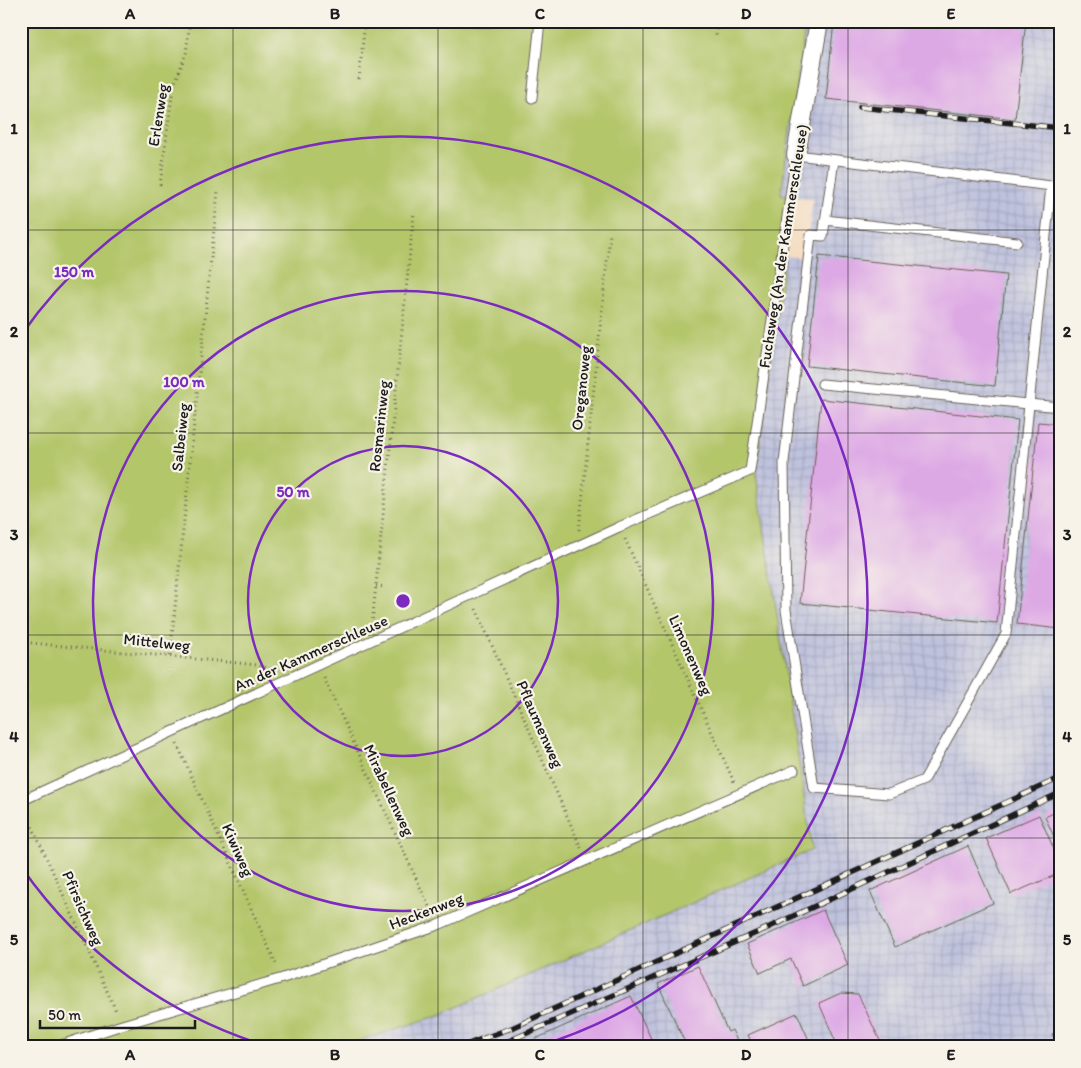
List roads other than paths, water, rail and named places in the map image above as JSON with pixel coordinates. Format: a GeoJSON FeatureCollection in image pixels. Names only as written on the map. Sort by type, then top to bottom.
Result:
{"type":"FeatureCollection","features":[{"type":"Feature","properties":{"kind":"street","name":"Fuchsweg (An der Kammerschleuse)"},"geometry":{"type":"LineString","coordinates":[[796,155],[819,21]]}},
{"type":"Feature","properties":{"kind":"lane"},"geometry":{"type":"LineString","coordinates":[[532,98],[540,21]]}},
{"type":"Feature","properties":{"kind":"lane"},"geometry":{"type":"LineString","coordinates":[[796,155],[1055,187],[1029,404],[1006,634],[924,780],[889,794],[814,788],[786,610],[784,462],[811,235],[823,236],[834,160]]}},
{"type":"Feature","properties":{"kind":"lane","name":"Fuchsweg (An der Kammerschleuse)"},"geometry":{"type":"LineString","coordinates":[[750,471],[796,155]]}},
{"type":"Feature","properties":{"kind":"lane"},"geometry":{"type":"LineString","coordinates":[[825,220],[1017,242]]}},
{"type":"Feature","properties":{"kind":"lane"},"geometry":{"type":"LineString","coordinates":[[822,384],[1060,407]]}},
{"type":"Feature","properties":{"kind":"lane","name":"An der Kammerschleuse"},"geometry":{"type":"LineString","coordinates":[[21,801],[470,597],[619,527],[750,471]]}},
{"type":"Feature","properties":{"kind":"lane","name":"Heckenweg"},"geometry":{"type":"LineString","coordinates":[[55,1047],[122,1024],[282,978],[438,925],[794,770]]}},
{"type":"Feature","properties":{"kind":"railway"},"geometry":{"type":"LineString","coordinates":[[860,107],[1060,128]]}},
{"type":"Feature","properties":{"kind":"railway"},"geometry":{"type":"LineString","coordinates":[[460,1047],[514,1027],[1060,778]]}},
{"type":"Feature","properties":{"kind":"railway"},"geometry":{"type":"LineString","coordinates":[[495,1047],[763,930],[1060,793]]}}]}
